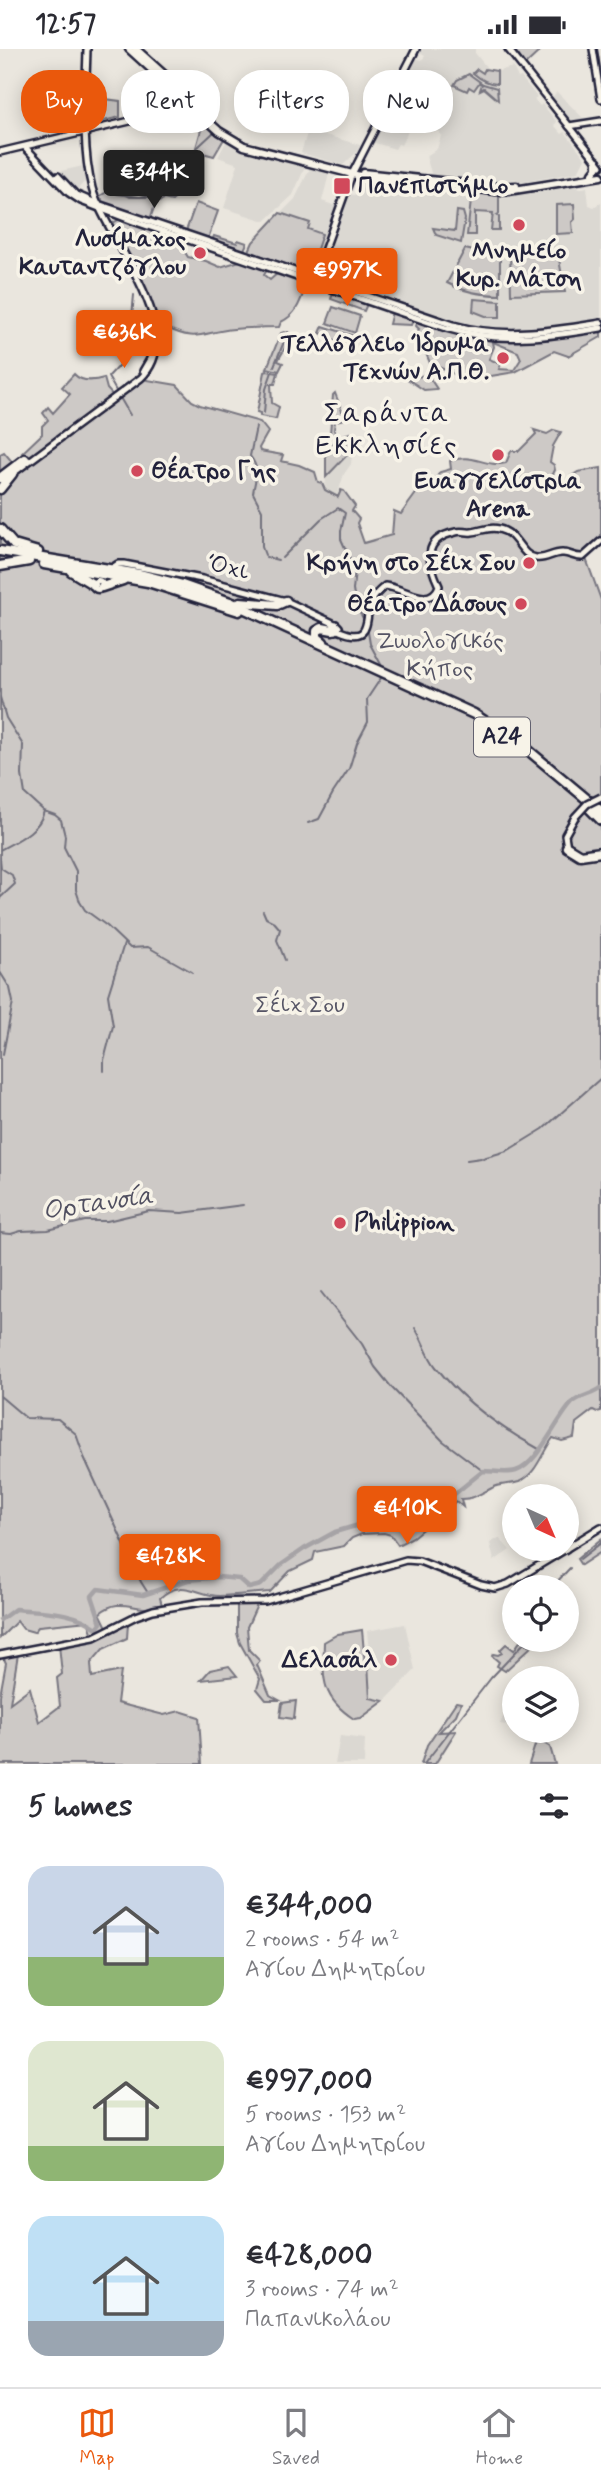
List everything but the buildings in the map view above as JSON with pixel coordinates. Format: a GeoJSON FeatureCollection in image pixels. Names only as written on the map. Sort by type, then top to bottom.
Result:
{"type":"FeatureCollection","features":[{"type":"Feature","properties":{"kind":"highway"},"geometry":{"type":"LineString","coordinates":[[3,480],[26,459]]}},
{"type":"Feature","properties":{"kind":"highway"},"geometry":{"type":"LineString","coordinates":[[0,529],[12,544],[88,565]]}},
{"type":"Feature","properties":{"kind":"highway"},"geometry":{"type":"LineString","coordinates":[[0,551],[32,551]]}},
{"type":"Feature","properties":{"kind":"highway","name":"Α24"},"geometry":{"type":"LineString","coordinates":[[0,551],[29,561],[169,588],[221,604],[372,669],[474,714],[499,729],[601,811]]}},
{"type":"Feature","properties":{"kind":"highway","name":"Α24"},"geometry":{"type":"LineString","coordinates":[[0,551],[139,574],[193,588],[262,616],[372,669]]}},
{"type":"Feature","properties":{"kind":"highway"},"geometry":{"type":"LineString","coordinates":[[0,566],[29,561]]}},
{"type":"Feature","properties":{"kind":"highway"},"geometry":{"type":"LineString","coordinates":[[66,568],[101,582],[129,579]]}},
{"type":"Feature","properties":{"kind":"highway"},"geometry":{"type":"LineString","coordinates":[[193,588],[244,604],[277,605],[286,601]]}},
{"type":"Feature","properties":{"kind":"highway"},"geometry":{"type":"LineString","coordinates":[[331,648],[318,638],[316,633],[320,629],[336,628]]}},
{"type":"Feature","properties":{"kind":"highway","name":"Α24"},"geometry":{"type":"LineString","coordinates":[[390,677],[474,719],[504,738],[601,818]]}},
{"type":"Feature","properties":{"kind":"highway"},"geometry":{"type":"LineString","coordinates":[[568,847],[573,852],[584,855],[601,852]]}},
{"type":"Feature","properties":{"kind":"main road"},"geometry":{"type":"LineString","coordinates":[[86,49],[86,70]]}},
{"type":"Feature","properties":{"kind":"main road"},"geometry":{"type":"LineString","coordinates":[[86,49],[86,70]]}},
{"type":"Feature","properties":{"kind":"main road"},"geometry":{"type":"LineString","coordinates":[[129,49],[154,70]]}},
{"type":"Feature","properties":{"kind":"main road"},"geometry":{"type":"LineString","coordinates":[[136,49],[158,70]]}},
{"type":"Feature","properties":{"kind":"main road"},"geometry":{"type":"LineString","coordinates":[[312,280],[351,172],[415,49]]}},
{"type":"Feature","properties":{"kind":"main road"},"geometry":{"type":"LineString","coordinates":[[593,49],[601,99]]}},
{"type":"Feature","properties":{"kind":"main road"},"geometry":{"type":"LineString","coordinates":[[507,50],[598,162],[593,173]]}},
{"type":"Feature","properties":{"kind":"main road"},"geometry":{"type":"LineString","coordinates":[[569,126],[601,121]]}},
{"type":"Feature","properties":{"kind":"main road"},"geometry":{"type":"LineString","coordinates":[[220,126],[242,144],[351,172],[431,185],[508,191],[601,174]]}},
{"type":"Feature","properties":{"kind":"main road"},"geometry":{"type":"LineString","coordinates":[[0,152],[82,133]]}},
{"type":"Feature","properties":{"kind":"main road"},"geometry":{"type":"LineString","coordinates":[[85,133],[89,186],[149,313],[153,330],[151,363]]}},
{"type":"Feature","properties":{"kind":"main road"},"geometry":{"type":"LineString","coordinates":[[3,480],[116,394],[151,363],[155,330],[151,309],[97,206],[85,133]]}},
{"type":"Feature","properties":{"kind":"main road"},"geometry":{"type":"LineString","coordinates":[[71,136],[85,140]]}},
{"type":"Feature","properties":{"kind":"main road"},"geometry":{"type":"LineString","coordinates":[[27,146],[74,193],[97,206],[119,216],[203,242]]}},
{"type":"Feature","properties":{"kind":"main road"},"geometry":{"type":"LineString","coordinates":[[351,172],[501,187],[601,174]]}},
{"type":"Feature","properties":{"kind":"main road"},"geometry":{"type":"LineString","coordinates":[[97,206],[453,325],[490,333],[535,333],[601,326]]}},
{"type":"Feature","properties":{"kind":"main road"},"geometry":{"type":"LineString","coordinates":[[110,229],[112,219],[119,216]]}},
{"type":"Feature","properties":{"kind":"main road"},"geometry":{"type":"LineString","coordinates":[[26,459],[116,394]]}},
{"type":"Feature","properties":{"kind":"main road"},"geometry":{"type":"LineString","coordinates":[[336,628],[348,634],[366,629],[371,601],[385,586],[421,597],[436,593],[439,586],[430,567],[431,550],[439,540],[455,532],[493,528],[502,530],[515,538],[527,555],[537,559],[561,553],[583,557],[601,541]]}},
{"type":"Feature","properties":{"kind":"main road","name":"Όχι"},"geometry":{"type":"LineString","coordinates":[[112,568],[124,564],[202,579],[286,601],[336,628]]}},
{"type":"Feature","properties":{"kind":"main road"},"geometry":{"type":"LineString","coordinates":[[568,847],[565,835],[575,817],[587,804],[601,797]]}},
{"type":"Feature","properties":{"kind":"main road"},"geometry":{"type":"LineString","coordinates":[[579,1540],[601,1527]]}},
{"type":"Feature","properties":{"kind":"main road"},"geometry":{"type":"LineString","coordinates":[[0,1655],[92,1638],[153,1610],[202,1602],[265,1601],[406,1559],[419,1561],[484,1586],[499,1588],[545,1561]]}},
{"type":"Feature","properties":{"kind":"shaded area"},"geometry":{"type":"Polygon","coordinates":[[[419,49],[475,49],[475,53],[487,68],[498,71],[513,67],[518,78],[521,77],[537,97],[534,99],[540,106],[542,104],[557,122],[554,125],[562,134],[565,132],[585,158],[578,172],[520,183],[515,179],[491,183],[436,178],[431,173],[426,156],[437,149],[440,133],[453,133],[453,70],[409,70],[415,58],[422,60],[425,56],[418,52],[419,49]]]}},
{"type":"Feature","properties":{"kind":"shaded area"},"geometry":{"type":"Polygon","coordinates":[[[557,92],[583,120],[570,122],[551,98],[557,92]]]}},
{"type":"Feature","properties":{"kind":"shaded area"},"geometry":{"type":"Polygon","coordinates":[[[307,133],[318,133],[360,145],[357,152],[343,165],[301,153],[307,133]]]}},
{"type":"Feature","properties":{"kind":"shaded area"},"geometry":{"type":"Polygon","coordinates":[[[377,133],[407,133],[401,145],[398,144],[395,149],[372,142],[377,133]]]}},
{"type":"Feature","properties":{"kind":"shaded area"},"geometry":{"type":"Polygon","coordinates":[[[227,140],[248,152],[305,167],[293,195],[265,221],[224,208],[238,164],[218,157],[227,140]]]}},
{"type":"Feature","properties":{"kind":"shaded area"},"geometry":{"type":"Polygon","coordinates":[[[83,166],[85,181],[77,190],[61,171],[83,166]]]}},
{"type":"Feature","properties":{"kind":"shaded area"},"geometry":{"type":"Polygon","coordinates":[[[311,166],[330,170],[322,201],[341,208],[348,194],[355,195],[361,179],[500,194],[576,184],[578,189],[587,187],[589,205],[594,207],[601,202],[601,320],[527,331],[476,327],[445,320],[247,251],[251,243],[295,199],[311,166]]]}},
{"type":"Feature","properties":{"kind":"shaded area"},"geometry":{"type":"Polygon","coordinates":[[[350,452],[351,464],[344,474],[337,496],[325,489],[326,477],[350,452]]]}},
{"type":"Feature","properties":{"kind":"shaded area"},"geometry":{"type":"Polygon","coordinates":[[[499,1538],[502,1541],[502,1556],[494,1561],[490,1543],[499,1538]]]}},
{"type":"Feature","properties":{"kind":"shaded area","name":"Δελασάλ"},"geometry":{"type":"Polygon","coordinates":[[[405,1624],[415,1670],[386,1700],[370,1697],[367,1631],[405,1624]]]}},
{"type":"Feature","properties":{"kind":"shaded area"},"geometry":{"type":"Polygon","coordinates":[[[340,1736],[365,1739],[364,1764],[335,1764],[340,1736]]]}},
{"type":"Feature","properties":{"kind":"green space"},"geometry":{"type":"Polygon","coordinates":[[[514,49],[542,49],[525,65],[514,49]]]}},
{"type":"Feature","properties":{"kind":"green space"},"geometry":{"type":"Polygon","coordinates":[[[477,69],[483,73],[485,69],[497,71],[497,84],[487,82],[473,73],[477,69]]]}},
{"type":"Feature","properties":{"kind":"green space"},"geometry":{"type":"Polygon","coordinates":[[[469,74],[483,84],[497,88],[498,100],[484,88],[480,90],[482,84],[479,83],[474,90],[469,87],[467,91],[454,85],[457,80],[469,74]]]}},
{"type":"Feature","properties":{"kind":"green space"},"geometry":{"type":"Polygon","coordinates":[[[107,99],[120,101],[120,117],[107,120],[107,99]]]}},
{"type":"Feature","properties":{"kind":"green space"},"geometry":{"type":"Polygon","coordinates":[[[200,133],[218,133],[224,139],[214,156],[195,151],[200,133]]]}},
{"type":"Feature","properties":{"kind":"green space"},"geometry":{"type":"Polygon","coordinates":[[[183,152],[193,155],[179,195],[172,201],[163,199],[155,205],[150,219],[101,202],[102,199],[98,197],[107,192],[121,192],[130,197],[153,197],[163,189],[162,181],[176,174],[179,160],[185,161],[187,157],[181,156],[183,152]]]}},
{"type":"Feature","properties":{"kind":"green space"},"geometry":{"type":"Polygon","coordinates":[[[472,192],[499,195],[499,230],[491,230],[493,213],[475,212],[475,235],[467,235],[472,192]]]}},
{"type":"Feature","properties":{"kind":"green space"},"geometry":{"type":"Polygon","coordinates":[[[196,203],[218,211],[208,239],[186,231],[196,203]]]}},
{"type":"Feature","properties":{"kind":"green space"},"geometry":{"type":"Polygon","coordinates":[[[574,204],[573,233],[556,234],[556,205],[574,204]]]}},
{"type":"Feature","properties":{"kind":"green space"},"geometry":{"type":"Polygon","coordinates":[[[457,211],[463,212],[465,219],[461,243],[436,235],[433,228],[455,231],[457,211]]]}},
{"type":"Feature","properties":{"kind":"green space"},"geometry":{"type":"Polygon","coordinates":[[[280,213],[310,223],[308,229],[322,234],[309,273],[249,251],[253,242],[280,213]]]}},
{"type":"Feature","properties":{"kind":"green space"},"geometry":{"type":"Polygon","coordinates":[[[120,219],[176,238],[188,257],[220,267],[240,261],[267,270],[264,275],[270,280],[278,273],[307,283],[301,300],[279,327],[223,330],[192,336],[163,326],[114,228],[113,223],[120,219]]]}},
{"type":"Feature","properties":{"kind":"green space"},"geometry":{"type":"Polygon","coordinates":[[[214,236],[247,243],[244,250],[240,251],[212,241],[214,236]]]}},
{"type":"Feature","properties":{"kind":"green space"},"geometry":{"type":"Polygon","coordinates":[[[465,249],[500,254],[500,295],[472,292],[447,283],[465,249]]]}},
{"type":"Feature","properties":{"kind":"green space"},"geometry":{"type":"Polygon","coordinates":[[[510,254],[558,254],[565,292],[511,294],[510,254]]]}},
{"type":"Feature","properties":{"kind":"green space"},"geometry":{"type":"Polygon","coordinates":[[[333,292],[367,304],[364,311],[331,299],[333,292]]]}},
{"type":"Feature","properties":{"kind":"green space"},"geometry":{"type":"Polygon","coordinates":[[[474,299],[500,301],[500,317],[488,317],[473,311],[474,299]]]}},
{"type":"Feature","properties":{"kind":"green space"},"geometry":{"type":"Polygon","coordinates":[[[333,307],[360,316],[355,333],[327,323],[333,307]]]}},
{"type":"Feature","properties":{"kind":"green space"},"geometry":{"type":"Polygon","coordinates":[[[392,312],[413,320],[411,325],[389,324],[392,312]]]}},
{"type":"Feature","properties":{"kind":"green space"},"geometry":{"type":"Polygon","coordinates":[[[418,321],[460,335],[500,341],[601,330],[601,337],[568,356],[554,351],[515,372],[467,380],[430,363],[416,326],[418,321]],[[493,342],[494,347],[489,359],[501,364],[499,369],[514,370],[521,359],[518,352],[493,342]]]}},
{"type":"Feature","properties":{"kind":"green space"},"geometry":{"type":"Polygon","coordinates":[[[323,326],[354,336],[353,339],[341,342],[331,339],[320,333],[323,326]]]}},
{"type":"Feature","properties":{"kind":"green space"},"geometry":{"type":"Polygon","coordinates":[[[281,333],[294,335],[292,345],[286,344],[278,361],[283,363],[279,371],[267,368],[281,333]]]}},
{"type":"Feature","properties":{"kind":"green space"},"geometry":{"type":"Polygon","coordinates":[[[267,371],[278,373],[275,384],[271,384],[272,403],[279,407],[276,419],[260,416],[257,412],[267,371]]]}},
{"type":"Feature","properties":{"kind":"green space","name":"Σέιχ Σου"},"geometry":{"type":"Polygon","coordinates":[[[74,374],[84,380],[104,378],[107,389],[116,399],[142,379],[177,385],[192,401],[200,405],[260,422],[268,432],[260,451],[283,455],[281,461],[315,472],[318,482],[322,483],[325,490],[338,497],[341,490],[344,491],[355,506],[352,511],[359,519],[357,523],[364,543],[392,535],[394,511],[401,514],[420,488],[433,483],[440,472],[451,469],[450,461],[465,458],[492,464],[506,463],[511,451],[519,451],[536,434],[534,430],[547,434],[554,430],[561,432],[553,446],[550,462],[554,465],[551,478],[552,480],[556,476],[555,485],[560,483],[564,486],[570,477],[578,472],[601,468],[601,536],[584,553],[601,600],[601,1411],[593,1410],[576,1423],[574,1438],[562,1441],[553,1438],[535,1468],[519,1482],[495,1486],[473,1497],[461,1499],[463,1507],[456,1501],[413,1537],[398,1545],[391,1535],[362,1534],[352,1538],[344,1546],[315,1552],[313,1560],[290,1571],[270,1592],[219,1596],[190,1589],[175,1589],[160,1598],[162,1605],[144,1608],[111,1606],[100,1613],[108,1629],[93,1635],[88,1621],[39,1626],[34,1632],[23,1629],[17,1621],[0,1638],[0,454],[4,452],[13,463],[25,456],[22,453],[42,434],[42,426],[48,420],[43,413],[48,407],[53,413],[70,394],[62,387],[74,374]]]}},
{"type":"Feature","properties":{"kind":"green space"},"geometry":{"type":"Polygon","coordinates":[[[427,374],[437,389],[424,390],[409,380],[427,374]]]}},
{"type":"Feature","properties":{"kind":"green space"},"geometry":{"type":"Polygon","coordinates":[[[335,393],[345,419],[335,421],[334,430],[337,437],[350,433],[350,436],[336,439],[330,434],[335,393]]]}},
{"type":"Feature","properties":{"kind":"green space"},"geometry":{"type":"Polygon","coordinates":[[[353,439],[351,451],[326,477],[326,456],[331,443],[342,445],[353,439]]]}},
{"type":"Feature","properties":{"kind":"green space"},"geometry":{"type":"Polygon","coordinates":[[[601,1539],[601,1552],[581,1565],[579,1557],[601,1539]]]}},
{"type":"Feature","properties":{"kind":"green space"},"geometry":{"type":"Polygon","coordinates":[[[237,1603],[258,1603],[247,1627],[249,1650],[260,1661],[257,1665],[270,1695],[279,1700],[266,1700],[257,1689],[260,1679],[237,1633],[237,1603]]]}},
{"type":"Feature","properties":{"kind":"green space"},"geometry":{"type":"Polygon","coordinates":[[[128,1623],[127,1638],[103,1649],[91,1663],[92,1677],[121,1671],[117,1703],[164,1715],[180,1711],[199,1717],[202,1764],[0,1764],[0,1695],[6,1663],[3,1657],[0,1657],[18,1654],[10,1703],[30,1688],[39,1722],[60,1706],[57,1678],[62,1674],[59,1645],[97,1638],[128,1623]]]}},
{"type":"Feature","properties":{"kind":"green space"},"geometry":{"type":"Polygon","coordinates":[[[362,1630],[370,1698],[384,1701],[361,1718],[354,1719],[335,1703],[329,1694],[323,1666],[324,1642],[338,1634],[362,1630]]]}},
{"type":"Feature","properties":{"kind":"green space"},"geometry":{"type":"Polygon","coordinates":[[[502,1648],[502,1652],[526,1652],[510,1666],[502,1666],[502,1669],[492,1656],[502,1653],[500,1650],[502,1648]]]}},
{"type":"Feature","properties":{"kind":"green space"},"geometry":{"type":"Polygon","coordinates":[[[229,1666],[237,1676],[201,1680],[210,1670],[229,1666]]]}},
{"type":"Feature","properties":{"kind":"green space"},"geometry":{"type":"Polygon","coordinates":[[[296,1701],[294,1719],[280,1717],[282,1703],[296,1701]]]}},
{"type":"Feature","properties":{"kind":"green space"},"geometry":{"type":"Polygon","coordinates":[[[456,1702],[461,1703],[456,1715],[439,1732],[456,1731],[435,1764],[421,1764],[427,1745],[456,1702]]]}},
{"type":"Feature","properties":{"kind":"green space"},"geometry":{"type":"Polygon","coordinates":[[[536,1743],[550,1747],[555,1764],[529,1764],[536,1743]]]}},
{"type":"Feature","properties":{"kind":"waterway"},"geometry":{"type":"LineString","coordinates":[[117,194],[140,197],[168,190],[183,161],[213,133]]}},
{"type":"Feature","properties":{"kind":"waterway"},"geometry":{"type":"LineString","coordinates":[[130,415],[108,377],[121,363],[132,317],[134,295]]}},
{"type":"Feature","properties":{"kind":"waterway"},"geometry":{"type":"LineString","coordinates":[[274,366],[288,332]]}},
{"type":"Feature","properties":{"kind":"waterway"},"geometry":{"type":"LineString","coordinates":[[264,413],[266,389],[272,372]]}},
{"type":"Feature","properties":{"kind":"waterway"},"geometry":{"type":"LineString","coordinates":[[256,427],[250,456],[256,470],[253,493],[262,510],[262,547],[265,555]]}},
{"type":"Feature","properties":{"kind":"waterway"},"geometry":{"type":"LineString","coordinates":[[282,558],[321,519],[338,508],[345,513],[341,539],[355,570],[355,603],[365,622]]}},
{"type":"Feature","properties":{"kind":"waterway"},"geometry":{"type":"LineString","coordinates":[[266,557],[278,560]]}},
{"type":"Feature","properties":{"kind":"waterway"},"geometry":{"type":"LineString","coordinates":[[368,632],[370,644],[384,670]]}},
{"type":"Feature","properties":{"kind":"waterway"},"geometry":{"type":"LineString","coordinates":[[308,823],[319,819],[349,769],[357,743],[368,722],[367,699],[383,675]]}},
{"type":"Feature","properties":{"kind":"waterway","name":"Ορτανσία"},"geometry":{"type":"LineString","coordinates":[[0,697],[6,718],[23,745],[22,775],[25,794],[44,811],[33,830],[0,850]]}},
{"type":"Feature","properties":{"kind":"waterway","name":"Ορτανσία"},"geometry":{"type":"LineString","coordinates":[[44,811],[61,820],[65,836],[64,847],[76,871],[76,890],[85,910],[130,948],[148,947],[192,972]]}},
{"type":"Feature","properties":{"kind":"waterway","name":"Ορτανσία"},"geometry":{"type":"LineString","coordinates":[[0,858],[1,868],[12,875],[15,884],[0,898]]}},
{"type":"Feature","properties":{"kind":"waterway"},"geometry":{"type":"LineString","coordinates":[[263,911],[266,918],[280,929],[277,940],[285,960]]}},
{"type":"Feature","properties":{"kind":"waterway","name":"Ορτανσία"},"geometry":{"type":"LineString","coordinates":[[104,1071],[104,1060],[113,1026],[108,995],[124,944]]}},
{"type":"Feature","properties":{"kind":"waterway","name":"Ορτανσία"},"geometry":{"type":"LineString","coordinates":[[0,972],[10,988],[13,1002],[3,1054]]}},
{"type":"Feature","properties":{"kind":"waterway"},"geometry":{"type":"LineString","coordinates":[[483,1158],[507,1151],[543,1129],[601,1078]]}},
{"type":"Feature","properties":{"kind":"waterway"},"geometry":{"type":"LineString","coordinates":[[467,1160],[481,1158]]}},
{"type":"Feature","properties":{"kind":"waterway","name":"Ορτανσία"},"geometry":{"type":"LineString","coordinates":[[0,1233],[48,1230],[149,1211],[182,1213],[243,1205]]}},
{"type":"Feature","properties":{"kind":"waterway"},"geometry":{"type":"LineString","coordinates":[[321,1292],[392,1388],[443,1441],[483,1471]]}},
{"type":"Feature","properties":{"kind":"waterway"},"geometry":{"type":"LineString","coordinates":[[415,1328],[433,1363],[458,1391],[497,1423],[539,1449]]}},
{"type":"Feature","properties":{"kind":"waterway"},"geometry":{"type":"LineString","coordinates":[[0,1620],[15,1609],[68,1615],[97,1628],[101,1623],[92,1596],[98,1589],[143,1595],[188,1580],[218,1577],[239,1579],[249,1588],[261,1585],[281,1565],[335,1532],[362,1524],[416,1525],[483,1471],[512,1472],[524,1467],[539,1451],[572,1403],[601,1388]]}},
{"type":"Feature","properties":{"kind":"waterway"},"geometry":{"type":"LineString","coordinates":[[0,1396],[26,1418],[58,1419],[76,1434],[84,1457],[148,1593]]}},
{"type":"Feature","properties":{"kind":"waterway"},"geometry":{"type":"LineString","coordinates":[[580,1559],[601,1543]]}},
{"type":"Feature","properties":{"kind":"waterway"},"geometry":{"type":"LineString","coordinates":[[563,1575],[570,1568]]}},
{"type":"Feature","properties":{"kind":"waterway"},"geometry":{"type":"LineString","coordinates":[[424,1764],[491,1678],[516,1652]]}},
{"type":"Feature","properties":{"kind":"place","name":"Πανεπιστήμιο"},"geometry":{"type":"Point","coordinates":[342,186]}},
{"type":"Feature","properties":{"kind":"place","name":"Μνημείο Κυρ. Μάτση"},"geometry":{"type":"Point","coordinates":[519,225]}},
{"type":"Feature","properties":{"kind":"place","name":"Λυσίμαχος Καυταντζόγλου"},"geometry":{"type":"Point","coordinates":[200,253]}},
{"type":"Feature","properties":{"kind":"place","name":"Τελλόγλειο Ίδρυμα Τεχνών Α.Π.Θ."},"geometry":{"type":"Point","coordinates":[503,358]}},
{"type":"Feature","properties":{"kind":"place","name":"Ευαγγελίστρια Arena"},"geometry":{"type":"Point","coordinates":[498,455]}},
{"type":"Feature","properties":{"kind":"place","name":"Θέατρο Γης"},"geometry":{"type":"Point","coordinates":[137,471]}},
{"type":"Feature","properties":{"kind":"place","name":"Kρήνη στο Σέιχ Σου"},"geometry":{"type":"Point","coordinates":[529,563]}},
{"type":"Feature","properties":{"kind":"place","name":"Θέατρο Δάσους"},"geometry":{"type":"Point","coordinates":[521,604]}},
{"type":"Feature","properties":{"kind":"place","name":"Philippion"},"geometry":{"type":"Point","coordinates":[340,1223]}},
{"type":"Feature","properties":{"kind":"place","name":"Δελασάλ"},"geometry":{"type":"Point","coordinates":[391,1660]}},
{"type":"Feature","properties":{"kind":"district","name":"Σαράντα Εκκλησίες"},"geometry":{"type":"Point","coordinates":[387,430]}},
{"type":"Feature","properties":{"kind":"park label","name":"Ζωολογικός Κήπος"},"geometry":{"type":"Point","coordinates":[440,655]}}]}
